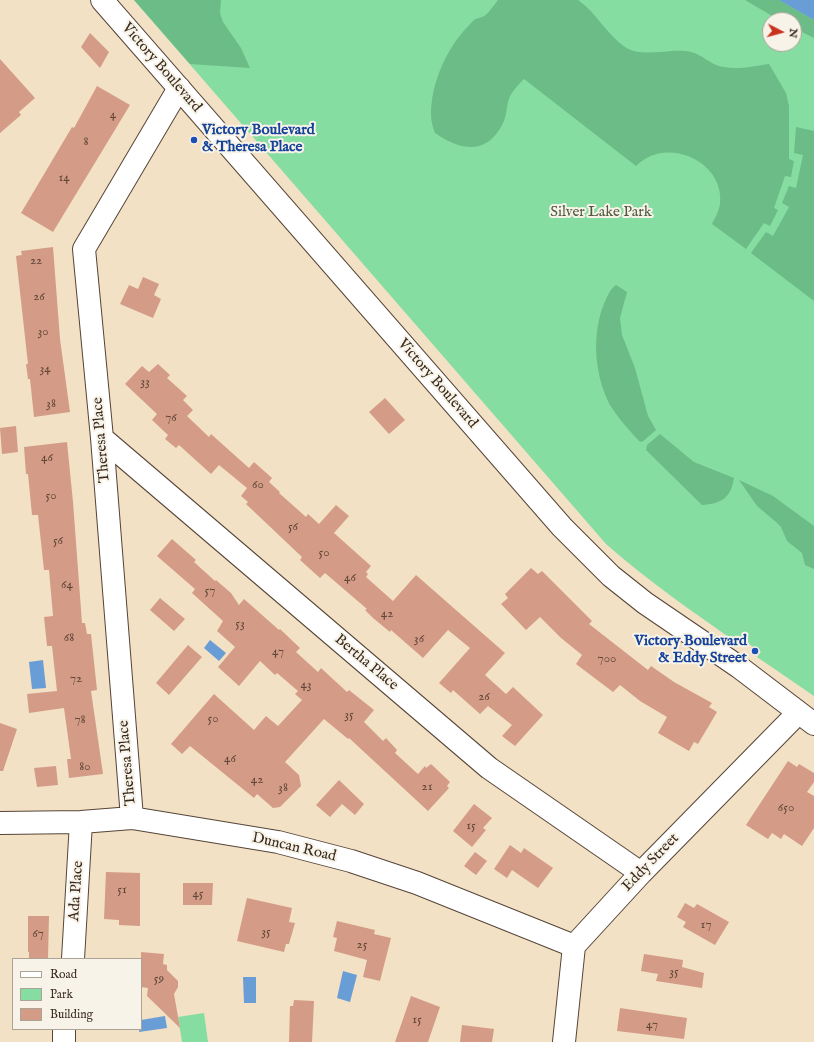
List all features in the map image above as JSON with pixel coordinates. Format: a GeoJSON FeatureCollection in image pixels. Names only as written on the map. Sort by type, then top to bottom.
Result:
{"type":"FeatureCollection","features":[{"type":"Feature","properties":{"kind":"street","name":"Victory Boulevard"},"geometry":{"type":"LineString","coordinates":[[102,0],[562,527],[611,576],[646,603],[739,667],[806,718]]}},
{"type":"Feature","properties":{"kind":"street","name":"Theresa Place"},"geometry":{"type":"LineString","coordinates":[[132,818],[102,438],[84,249],[179,88]]}},
{"type":"Feature","properties":{"kind":"street","name":"Bertha Place"},"geometry":{"type":"LineString","coordinates":[[102,438],[489,768],[641,874]]}},
{"type":"Feature","properties":{"kind":"street","name":"Eddy Street"},"geometry":{"type":"LineString","coordinates":[[574,946],[641,874],[806,718]]}},
{"type":"Feature","properties":{"kind":"street","name":"Duncan Road"},"geometry":{"type":"LineString","coordinates":[[0,823],[81,822],[132,818],[278,842],[351,861],[417,883],[574,946]]}},
{"type":"Feature","properties":{"kind":"street","name":"Ada Place"},"geometry":{"type":"LineString","coordinates":[[73,958],[81,822]]}},
{"type":"Feature","properties":{"kind":"street"},"geometry":{"type":"LineString","coordinates":[[564,1042],[574,946]]}},
{"type":"Feature","properties":{"kind":"street"},"geometry":{"type":"LineString","coordinates":[[64,1030],[64,1042]]}},
{"type":"Feature","properties":{"kind":"green space","name":"Silver Lake Park"},"geometry":{"type":"Polygon","coordinates":[[[134,0],[814,0],[814,696],[757,657],[761,652],[747,643],[743,647],[656,585],[606,544],[134,0]]]}},
{"type":"Feature","properties":{"kind":"green space"},"geometry":{"type":"Polygon","coordinates":[[[134,0],[221,0],[220,13],[223,22],[241,48],[250,68],[190,64],[134,0]]]}},
{"type":"Feature","properties":{"kind":"green space"},"geometry":{"type":"Polygon","coordinates":[[[498,0],[578,0],[618,42],[632,50],[647,53],[678,51],[691,52],[718,66],[729,68],[769,64],[786,93],[789,106],[789,159],[794,161],[791,177],[785,176],[774,208],[778,210],[770,226],[764,223],[746,249],[712,224],[720,204],[719,189],[713,176],[704,165],[691,157],[677,153],[662,153],[648,157],[636,166],[524,79],[515,88],[510,96],[502,125],[496,135],[488,142],[480,146],[463,146],[444,139],[435,133],[431,117],[432,102],[434,89],[443,64],[456,41],[464,31],[474,20],[486,15],[498,0]]]}},
{"type":"Feature","properties":{"kind":"green space"},"geometry":{"type":"Polygon","coordinates":[[[745,0],[779,0],[800,12],[765,12],[745,0]]]}},
{"type":"Feature","properties":{"kind":"green space"},"geometry":{"type":"Polygon","coordinates":[[[802,13],[814,20],[814,38],[802,32],[802,13]]]}},
{"type":"Feature","properties":{"kind":"green space"},"geometry":{"type":"Polygon","coordinates":[[[796,127],[814,131],[814,301],[751,253],[766,232],[773,236],[789,207],[782,203],[789,186],[796,188],[803,155],[794,153],[796,127]]]}},
{"type":"Feature","properties":{"kind":"green space"},"geometry":{"type":"Polygon","coordinates":[[[616,285],[627,292],[620,318],[622,335],[635,368],[648,416],[656,430],[642,442],[639,441],[616,415],[605,394],[598,370],[596,345],[599,321],[602,309],[611,289],[616,285]]]}},
{"type":"Feature","properties":{"kind":"green space"},"geometry":{"type":"Polygon","coordinates":[[[660,434],[694,462],[734,478],[733,485],[728,495],[724,499],[715,503],[702,505],[646,450],[647,445],[660,434]]]}},
{"type":"Feature","properties":{"kind":"green space"},"geometry":{"type":"Polygon","coordinates":[[[739,480],[773,496],[814,526],[814,569],[805,565],[802,553],[787,541],[781,527],[757,506],[739,480]]]}},
{"type":"Feature","properties":{"kind":"green space"},"geometry":{"type":"Polygon","coordinates":[[[204,1013],[208,1042],[182,1042],[178,1017],[204,1013]]]}},
{"type":"Feature","properties":{"kind":"water"},"geometry":{"type":"Polygon","coordinates":[[[779,0],[814,0],[814,20],[779,0]]]}},
{"type":"Feature","properties":{"kind":"water"},"geometry":{"type":"Polygon","coordinates":[[[210,640],[226,653],[219,661],[204,648],[210,640]]]}},
{"type":"Feature","properties":{"kind":"water"},"geometry":{"type":"Polygon","coordinates":[[[43,660],[46,688],[32,689],[29,662],[43,660]]]}},
{"type":"Feature","properties":{"kind":"water"},"geometry":{"type":"Polygon","coordinates":[[[343,971],[357,975],[350,1002],[337,998],[343,971]]]}},
{"type":"Feature","properties":{"kind":"water"},"geometry":{"type":"Polygon","coordinates":[[[243,977],[256,977],[256,1003],[244,1003],[243,977]]]}},
{"type":"Feature","properties":{"kind":"water"},"geometry":{"type":"Polygon","coordinates":[[[165,1016],[167,1028],[139,1032],[139,1030],[142,1030],[142,1020],[165,1016]]]}},
{"type":"Feature","properties":{"kind":"building"},"geometry":{"type":"Polygon","coordinates":[[[90,33],[109,52],[100,68],[81,47],[90,33]]]}},
{"type":"Feature","properties":{"kind":"building"},"geometry":{"type":"Polygon","coordinates":[[[0,59],[35,98],[19,112],[21,115],[0,133],[0,59]]]}},
{"type":"Feature","properties":{"kind":"building"},"geometry":{"type":"Polygon","coordinates":[[[97,86],[130,105],[53,232],[21,213],[72,127],[74,128],[97,86]]]}},
{"type":"Feature","properties":{"kind":"building"},"geometry":{"type":"Polygon","coordinates":[[[53,247],[60,339],[70,412],[34,417],[30,379],[28,379],[26,364],[28,364],[16,256],[22,255],[21,251],[53,247]]]}},
{"type":"Feature","properties":{"kind":"building"},"geometry":{"type":"Polygon","coordinates":[[[143,277],[159,284],[154,295],[161,299],[153,318],[120,304],[129,285],[138,289],[143,277]]]}},
{"type":"Feature","properties":{"kind":"building"},"geometry":{"type":"Polygon","coordinates":[[[158,364],[170,375],[167,378],[187,396],[183,400],[193,410],[187,416],[209,437],[211,434],[249,468],[254,462],[272,478],[269,482],[280,492],[279,493],[306,517],[308,514],[319,524],[336,505],[349,516],[334,533],[371,566],[366,572],[368,574],[366,577],[393,601],[416,575],[505,653],[485,675],[506,694],[513,687],[543,715],[515,746],[502,736],[512,725],[488,706],[480,714],[453,690],[451,693],[439,683],[470,648],[448,630],[423,658],[391,630],[390,632],[373,618],[365,610],[367,609],[325,573],[320,578],[300,560],[302,557],[246,504],[248,502],[241,496],[247,488],[219,465],[211,474],[179,445],[176,448],[165,439],[168,435],[152,420],[157,414],[125,384],[142,366],[149,372],[158,364]]]}},
{"type":"Feature","properties":{"kind":"building"},"geometry":{"type":"Polygon","coordinates":[[[385,398],[405,420],[389,434],[369,412],[385,398]]]}},
{"type":"Feature","properties":{"kind":"building"},"geometry":{"type":"Polygon","coordinates":[[[16,426],[18,452],[2,454],[0,428],[16,426]]]}},
{"type":"Feature","properties":{"kind":"building"},"geometry":{"type":"Polygon","coordinates":[[[67,442],[82,623],[85,623],[87,634],[91,634],[97,690],[91,691],[103,774],[69,778],[67,759],[71,759],[64,708],[29,713],[27,694],[57,691],[52,646],[47,646],[44,617],[53,616],[49,570],[44,570],[38,515],[32,515],[24,447],[67,442]]]}},
{"type":"Feature","properties":{"kind":"building"},"geometry":{"type":"Polygon","coordinates":[[[172,539],[196,560],[194,562],[231,593],[239,605],[244,599],[279,630],[280,629],[300,648],[296,652],[318,672],[321,668],[347,692],[349,690],[374,710],[364,722],[383,741],[386,738],[397,750],[395,753],[418,774],[425,766],[426,768],[431,764],[450,782],[447,786],[449,788],[428,811],[349,738],[348,739],[324,719],[285,762],[299,775],[301,786],[280,807],[273,808],[257,794],[254,798],[190,746],[182,754],[171,744],[214,694],[254,730],[266,716],[278,726],[302,700],[295,694],[298,691],[277,673],[275,675],[260,661],[239,686],[218,667],[235,647],[217,631],[223,621],[192,593],[195,589],[157,556],[172,539]]]}},
{"type":"Feature","properties":{"kind":"building"},"geometry":{"type":"Polygon","coordinates":[[[531,568],[538,574],[542,571],[592,621],[589,624],[648,670],[651,666],[674,682],[712,703],[709,707],[717,712],[698,744],[694,742],[689,751],[658,733],[667,717],[640,701],[620,685],[613,692],[576,664],[582,655],[561,638],[540,617],[526,630],[501,604],[508,598],[505,594],[531,568]]]}},
{"type":"Feature","properties":{"kind":"building"},"geometry":{"type":"Polygon","coordinates":[[[160,598],[185,619],[174,631],[150,610],[160,598]]]}},
{"type":"Feature","properties":{"kind":"building"},"geometry":{"type":"Polygon","coordinates":[[[188,645],[202,657],[169,695],[156,683],[188,645]]]}},
{"type":"Feature","properties":{"kind":"building"},"geometry":{"type":"Polygon","coordinates":[[[0,723],[17,729],[3,771],[0,771],[0,723]]]}},
{"type":"Feature","properties":{"kind":"building"},"geometry":{"type":"Polygon","coordinates":[[[788,761],[797,767],[799,764],[814,773],[814,782],[807,792],[814,796],[814,828],[802,846],[784,834],[781,839],[772,833],[768,839],[746,825],[788,761]]]}},
{"type":"Feature","properties":{"kind":"building"},"geometry":{"type":"Polygon","coordinates":[[[56,766],[58,785],[37,787],[34,768],[56,766]]]}},
{"type":"Feature","properties":{"kind":"building"},"geometry":{"type":"Polygon","coordinates":[[[339,780],[364,804],[355,815],[342,804],[330,817],[316,805],[339,780]]]}},
{"type":"Feature","properties":{"kind":"building"},"geometry":{"type":"Polygon","coordinates":[[[474,804],[492,818],[483,828],[486,830],[472,847],[453,831],[474,804]]]}},
{"type":"Feature","properties":{"kind":"building"},"geometry":{"type":"Polygon","coordinates":[[[510,845],[521,853],[524,848],[553,868],[538,888],[512,870],[507,878],[494,869],[510,845]]]}},
{"type":"Feature","properties":{"kind":"building"},"geometry":{"type":"Polygon","coordinates":[[[475,852],[487,861],[476,875],[464,866],[475,852]]]}},
{"type":"Feature","properties":{"kind":"building"},"geometry":{"type":"Polygon","coordinates":[[[106,872],[140,873],[140,926],[119,925],[119,920],[104,919],[106,872]]]}},
{"type":"Feature","properties":{"kind":"building"},"geometry":{"type":"Polygon","coordinates":[[[183,883],[213,883],[212,905],[183,905],[183,883]]]}},
{"type":"Feature","properties":{"kind":"building"},"geometry":{"type":"Polygon","coordinates":[[[247,898],[292,908],[289,922],[295,923],[289,944],[286,944],[284,952],[237,941],[247,898]]]}},
{"type":"Feature","properties":{"kind":"building"},"geometry":{"type":"Polygon","coordinates":[[[685,903],[694,908],[697,904],[729,922],[715,945],[683,927],[686,922],[677,917],[685,903]]]}},
{"type":"Feature","properties":{"kind":"building"},"geometry":{"type":"Polygon","coordinates":[[[28,916],[49,916],[48,958],[29,958],[28,916]]]}},
{"type":"Feature","properties":{"kind":"building"},"geometry":{"type":"Polygon","coordinates":[[[337,921],[375,930],[374,934],[391,938],[380,981],[363,977],[367,960],[334,951],[337,938],[333,937],[337,921]]]}},
{"type":"Feature","properties":{"kind":"building"},"geometry":{"type":"Polygon","coordinates":[[[141,952],[164,954],[163,964],[167,965],[167,970],[178,981],[178,987],[174,994],[180,1028],[147,996],[148,988],[142,987],[141,952]]]}},
{"type":"Feature","properties":{"kind":"building"},"geometry":{"type":"Polygon","coordinates":[[[644,954],[683,960],[682,967],[704,973],[702,988],[656,981],[658,974],[641,971],[644,954]]]}},
{"type":"Feature","properties":{"kind":"building"},"geometry":{"type":"Polygon","coordinates":[[[411,996],[440,1007],[428,1042],[395,1042],[411,996]]]}},
{"type":"Feature","properties":{"kind":"building"},"geometry":{"type":"Polygon","coordinates":[[[294,1000],[314,1001],[312,1042],[289,1042],[290,1006],[293,1006],[294,1000]]]}},
{"type":"Feature","properties":{"kind":"building"},"geometry":{"type":"Polygon","coordinates":[[[620,1008],[687,1018],[684,1039],[617,1031],[620,1008]]]}},
{"type":"Feature","properties":{"kind":"building"},"geometry":{"type":"Polygon","coordinates":[[[462,1025],[494,1029],[492,1042],[460,1042],[462,1025]]]}},
{"type":"Feature","properties":{"kind":"place","name":"Victory Boulevard & Theresa Place"},"geometry":{"type":"Point","coordinates":[194,140]}},
{"type":"Feature","properties":{"kind":"place","name":"Victory Boulevard & Eddy Street"},"geometry":{"type":"Point","coordinates":[755,651]}}]}
